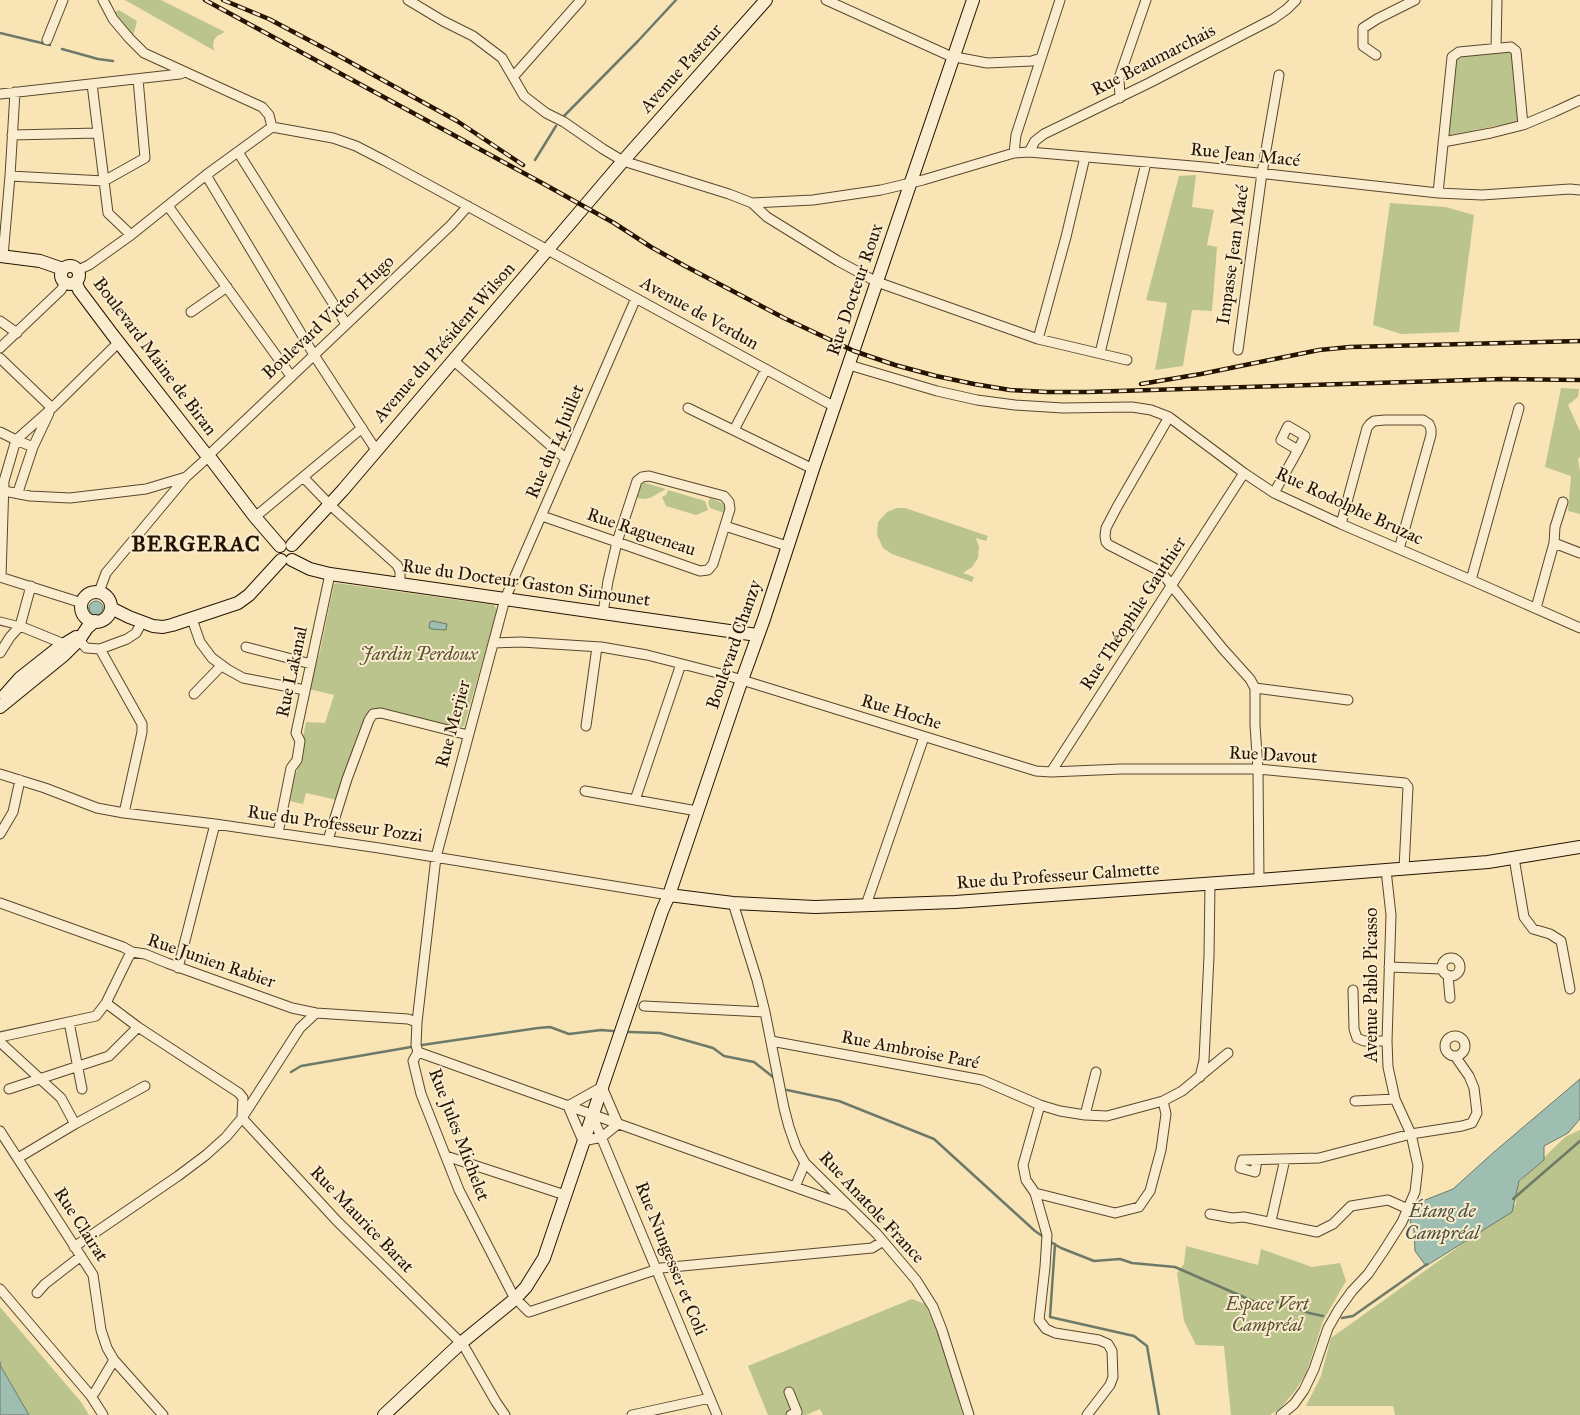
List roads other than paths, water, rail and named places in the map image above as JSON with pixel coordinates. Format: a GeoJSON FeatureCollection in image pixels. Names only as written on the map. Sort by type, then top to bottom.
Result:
{"type":"FeatureCollection","features":[{"type":"Feature","properties":{"kind":"main road","name":"Avenue Pasteur"},"geometry":{"type":"LineString","coordinates":[[623,161],[766,0]]}},
{"type":"Feature","properties":{"kind":"main road","name":"Rue Docteur Roux"},"geometry":{"type":"LineString","coordinates":[[835,407],[973,0]]}},
{"type":"Feature","properties":{"kind":"main road","name":"Avenue du Président Wilson"},"geometry":{"type":"LineString","coordinates":[[286,546],[330,505],[623,161]]}},
{"type":"Feature","properties":{"kind":"main road"},"geometry":{"type":"LineString","coordinates":[[1,256],[40,262],[63,269],[71,266],[78,270],[79,278],[70,283],[61,275],[63,269]]}},
{"type":"Feature","properties":{"kind":"main road","name":"Boulevard Maine de Biran"},"geometry":{"type":"LineString","coordinates":[[70,283],[79,290],[255,518],[286,546]]}},
{"type":"Feature","properties":{"kind":"main road","name":"Boulevard Chanzy"},"geometry":{"type":"LineString","coordinates":[[384,1415],[413,1388],[437,1372],[463,1345],[522,1305],[543,1268],[544,1258],[583,1141],[835,407]]}},
{"type":"Feature","properties":{"kind":"main road"},"geometry":{"type":"LineString","coordinates":[[109,612],[163,627],[238,603],[249,596],[296,553],[286,546]]}},
{"type":"Feature","properties":{"kind":"main road","name":"Rue du Docteur Gaston Simounet"},"geometry":{"type":"LineString","coordinates":[[287,560],[330,574],[758,635]]}},
{"type":"Feature","properties":{"kind":"main road"},"geometry":{"type":"LineString","coordinates":[[0,699],[20,678],[64,644],[73,640],[91,620],[104,619],[109,612],[109,600],[107,596],[99,592],[87,596],[82,603],[82,611],[91,620]]}},
{"type":"Feature","properties":{"kind":"main road"},"geometry":{"type":"LineString","coordinates":[[0,707],[64,655],[79,640],[91,620]]}},
{"type":"Feature","properties":{"kind":"main road","name":"Rue du Professeur Calmette"},"geometry":{"type":"LineString","coordinates":[[669,895],[733,904],[815,907],[956,902],[1404,869],[1514,858],[1580,847]]}},
{"type":"Feature","properties":{"kind":"street"},"geometry":{"type":"LineString","coordinates":[[47,40],[63,0]]}},
{"type":"Feature","properties":{"kind":"street"},"geometry":{"type":"LineString","coordinates":[[78,270],[90,265],[131,235],[206,175],[272,127],[270,115],[262,107],[144,53],[113,19],[103,0]]}},
{"type":"Feature","properties":{"kind":"street"},"geometry":{"type":"LineString","coordinates":[[408,0],[473,36],[502,58],[524,96],[546,113],[564,122],[623,161],[752,203],[768,217],[838,261],[877,282],[1038,339],[1127,360]]}},
{"type":"Feature","properties":{"kind":"street"},"geometry":{"type":"LineString","coordinates":[[514,77],[581,0]]}},
{"type":"Feature","properties":{"kind":"street"},"geometry":{"type":"LineString","coordinates":[[826,0],[954,57],[987,63],[1032,61],[1041,58]]}},
{"type":"Feature","properties":{"kind":"street"},"geometry":{"type":"LineString","coordinates":[[1014,153],[1016,135],[1060,0]]}},
{"type":"Feature","properties":{"kind":"street"},"geometry":{"type":"LineString","coordinates":[[1120,98],[1119,78],[1146,0]]}},
{"type":"Feature","properties":{"kind":"street","name":"Rue Beaumarchais"},"geometry":{"type":"LineString","coordinates":[[1029,152],[1036,141],[1044,134],[1120,98],[1273,19],[1296,0]]}},
{"type":"Feature","properties":{"kind":"street"},"geometry":{"type":"LineString","coordinates":[[1376,55],[1363,46],[1364,28],[1377,19],[1414,0]]}},
{"type":"Feature","properties":{"kind":"street"},"geometry":{"type":"LineString","coordinates":[[1496,48],[1497,0]]}},
{"type":"Feature","properties":{"kind":"street"},"geometry":{"type":"LineString","coordinates":[[1438,193],[1452,56],[1459,52],[1496,48],[1511,47],[1516,51],[1523,124]]}},
{"type":"Feature","properties":{"kind":"street"},"geometry":{"type":"LineString","coordinates":[[0,94],[185,72]]}},
{"type":"Feature","properties":{"kind":"street","name":"Impasse Jean Macé"},"geometry":{"type":"LineString","coordinates":[[1238,350],[1262,173],[1279,75]]}},
{"type":"Feature","properties":{"kind":"street"},"geometry":{"type":"LineString","coordinates":[[10,176],[104,181],[145,158],[138,79]]}},
{"type":"Feature","properties":{"kind":"street"},"geometry":{"type":"LineString","coordinates":[[92,84],[108,213],[131,235]]}},
{"type":"Feature","properties":{"kind":"street"},"geometry":{"type":"LineString","coordinates":[[1,256],[10,176],[15,92]]}},
{"type":"Feature","properties":{"kind":"street"},"geometry":{"type":"LineString","coordinates":[[1443,142],[1491,133],[1523,124],[1580,100]]}},
{"type":"Feature","properties":{"kind":"street","name":"Avenue de Verdun"},"geometry":{"type":"LineString","coordinates":[[272,127],[332,138],[356,146],[386,160],[835,407]]}},
{"type":"Feature","properties":{"kind":"street"},"geometry":{"type":"LineString","coordinates":[[12,134],[98,133]]}},
{"type":"Feature","properties":{"kind":"street"},"geometry":{"type":"LineString","coordinates":[[238,152],[346,324]]}},
{"type":"Feature","properties":{"kind":"street","name":"Rue Jean Macé"},"geometry":{"type":"LineString","coordinates":[[752,203],[813,200],[881,190],[1014,153],[1029,152],[1204,167],[1438,193],[1482,195],[1570,189],[1580,190]]}},
{"type":"Feature","properties":{"kind":"street"},"geometry":{"type":"LineString","coordinates":[[1038,339],[1066,237],[1085,157]]}},
{"type":"Feature","properties":{"kind":"street"},"geometry":{"type":"LineString","coordinates":[[1100,353],[1146,163]]}},
{"type":"Feature","properties":{"kind":"street"},"geometry":{"type":"LineString","coordinates":[[206,175],[314,355],[376,450]]}},
{"type":"Feature","properties":{"kind":"street"},"geometry":{"type":"LineString","coordinates":[[168,206],[291,376]]}},
{"type":"Feature","properties":{"kind":"street","name":"Boulevard Victor Hugo"},"geometry":{"type":"LineString","coordinates":[[99,592],[106,573],[186,477],[451,225],[468,206]]}},
{"type":"Feature","properties":{"kind":"street"},"geometry":{"type":"LineString","coordinates":[[0,348],[70,283]]}},
{"type":"Feature","properties":{"kind":"street"},"geometry":{"type":"LineString","coordinates":[[191,312],[227,287]]}},
{"type":"Feature","properties":{"kind":"street","name":"Rue du 14 Juillet"},"geometry":{"type":"LineString","coordinates":[[506,599],[636,298]]}},
{"type":"Feature","properties":{"kind":"street"},"geometry":{"type":"LineString","coordinates":[[0,321],[17,333]]}},
{"type":"Feature","properties":{"kind":"street"},"geometry":{"type":"LineString","coordinates":[[82,603],[0,577],[2,484],[16,440],[52,408],[119,342]]}},
{"type":"Feature","properties":{"kind":"street"},"geometry":{"type":"LineString","coordinates":[[0,358],[52,408]]}},
{"type":"Feature","properties":{"kind":"street"},"geometry":{"type":"LineString","coordinates":[[453,360],[566,459]]}},
{"type":"Feature","properties":{"kind":"street","name":"Rue Rodolphe Bruzac"},"geometry":{"type":"LineString","coordinates":[[849,365],[937,391],[977,400],[1015,405],[1132,407],[1151,410],[1169,417],[1244,474],[1274,493],[1580,628]]}},
{"type":"Feature","properties":{"kind":"street"},"geometry":{"type":"LineString","coordinates":[[734,430],[766,369]]}},
{"type":"Feature","properties":{"kind":"street"},"geometry":{"type":"LineString","coordinates":[[18,492],[33,447],[52,408]]}},
{"type":"Feature","properties":{"kind":"street"},"geometry":{"type":"LineString","coordinates":[[688,408],[813,469]]}},
{"type":"Feature","properties":{"kind":"street"},"geometry":{"type":"LineString","coordinates":[[1471,580],[1519,408]]}},
{"type":"Feature","properties":{"kind":"street"},"geometry":{"type":"LineString","coordinates":[[1169,417],[1106,528],[1106,542],[1158,570],[1250,679],[1255,688],[1260,880]]}},
{"type":"Feature","properties":{"kind":"street"},"geometry":{"type":"LineString","coordinates":[[1341,524],[1367,428],[1370,424],[1374,420],[1423,420],[1431,429],[1431,436],[1399,549]]}},
{"type":"Feature","properties":{"kind":"street"},"geometry":{"type":"LineString","coordinates":[[255,518],[362,428]]}},
{"type":"Feature","properties":{"kind":"street"},"geometry":{"type":"LineString","coordinates":[[0,432],[33,447]]}},
{"type":"Feature","properties":{"kind":"street"},"geometry":{"type":"LineString","coordinates":[[1274,493],[1298,450]]}},
{"type":"Feature","properties":{"kind":"street","name":"Rue Théophile Gauthier"},"geometry":{"type":"LineString","coordinates":[[1051,772],[1244,474]]}},
{"type":"Feature","properties":{"kind":"street"},"geometry":{"type":"LineString","coordinates":[[603,613],[617,542],[638,482],[642,478],[648,476],[724,496],[729,502],[730,509],[725,526],[787,546]]}},
{"type":"Feature","properties":{"kind":"street"},"geometry":{"type":"LineString","coordinates":[[2,484],[30,496],[70,498],[146,489],[186,477]]}},
{"type":"Feature","properties":{"kind":"street"},"geometry":{"type":"LineString","coordinates":[[304,478],[330,505],[397,565],[400,571],[400,584]]}},
{"type":"Feature","properties":{"kind":"street"},"geometry":{"type":"LineString","coordinates":[[1536,608],[1554,543],[1555,527],[1563,502]]}},
{"type":"Feature","properties":{"kind":"street","name":"Rue Ragueneau"},"geometry":{"type":"LineString","coordinates":[[542,516],[700,571],[708,570],[713,564],[725,526]]}},
{"type":"Feature","properties":{"kind":"street"},"geometry":{"type":"LineString","coordinates":[[1554,543],[1580,553]]}},
{"type":"Feature","properties":{"kind":"street","name":"Rue Lakanal"},"geometry":{"type":"LineString","coordinates":[[278,833],[291,768],[297,760],[300,741],[296,733],[330,574]]}},
{"type":"Feature","properties":{"kind":"street"},"geometry":{"type":"LineString","coordinates":[[0,653],[20,626],[31,586]]}},
{"type":"Feature","properties":{"kind":"street","name":"Rue Merjier"},"geometry":{"type":"LineString","coordinates":[[436,857],[506,599]]}},
{"type":"Feature","properties":{"kind":"street"},"geometry":{"type":"LineString","coordinates":[[192,618],[200,642],[212,658],[222,665],[243,678],[305,690]]}},
{"type":"Feature","properties":{"kind":"street"},"geometry":{"type":"LineString","coordinates":[[0,621],[20,626],[64,644]]}},
{"type":"Feature","properties":{"kind":"street"},"geometry":{"type":"LineString","coordinates":[[79,640],[86,648],[100,649],[127,639],[136,633],[142,622]]}},
{"type":"Feature","properties":{"kind":"street","name":"Rue Hoche"},"geometry":{"type":"LineString","coordinates":[[493,643],[521,642],[597,647],[640,654],[742,681],[1036,771],[1051,772]]}},
{"type":"Feature","properties":{"kind":"street"},"geometry":{"type":"LineString","coordinates":[[246,647],[311,664]]}},
{"type":"Feature","properties":{"kind":"street"},"geometry":{"type":"LineString","coordinates":[[586,726],[597,647]]}},
{"type":"Feature","properties":{"kind":"street"},"geometry":{"type":"LineString","coordinates":[[100,649],[142,724],[142,732],[124,813]]}},
{"type":"Feature","properties":{"kind":"street"},"geometry":{"type":"LineString","coordinates":[[635,800],[681,664]]}},
{"type":"Feature","properties":{"kind":"street"},"geometry":{"type":"LineString","coordinates":[[194,694],[222,665]]}},
{"type":"Feature","properties":{"kind":"street"},"geometry":{"type":"LineString","coordinates":[[1255,688],[1348,700]]}},
{"type":"Feature","properties":{"kind":"street"},"geometry":{"type":"LineString","coordinates":[[328,840],[347,780],[371,716],[375,713],[468,736]]}},
{"type":"Feature","properties":{"kind":"street"},"geometry":{"type":"LineString","coordinates":[[866,906],[924,737]]}},
{"type":"Feature","properties":{"kind":"street","name":"Rue Davout"},"geometry":{"type":"LineString","coordinates":[[1051,772],[1121,769],[1258,769],[1404,783],[1408,787],[1404,869]]}},
{"type":"Feature","properties":{"kind":"street","name":"Rue du Professeur Pozzi"},"geometry":{"type":"LineString","coordinates":[[0,774],[97,808],[124,813],[328,840],[669,895]]}},
{"type":"Feature","properties":{"kind":"street"},"geometry":{"type":"LineString","coordinates":[[0,834],[13,812],[20,780]]}},
{"type":"Feature","properties":{"kind":"street"},"geometry":{"type":"LineString","coordinates":[[584,791],[697,811]]}},
{"type":"Feature","properties":{"kind":"street"},"geometry":{"type":"LineString","coordinates":[[178,968],[216,824]]}},
{"type":"Feature","properties":{"kind":"street","name":"Rue Jules Michelet"},"geometry":{"type":"LineString","coordinates":[[436,857],[417,1022],[416,1045],[418,1052],[413,1061],[421,1094],[459,1190],[522,1305]]}},
{"type":"Feature","properties":{"kind":"street"},"geometry":{"type":"LineString","coordinates":[[1514,858],[1524,917],[1533,929],[1550,934],[1561,941],[1570,989]]}},
{"type":"Feature","properties":{"kind":"street","name":"Avenue Pablo Picasso"},"geometry":{"type":"LineString","coordinates":[[1281,1415],[1294,1404],[1304,1390],[1314,1369],[1328,1328],[1339,1309],[1383,1252],[1402,1222],[1415,1192],[1418,1166],[1411,1134],[1395,1099],[1388,1068],[1387,1041],[1391,915],[1386,870]]}},
{"type":"Feature","properties":{"kind":"street"},"geometry":{"type":"LineString","coordinates":[[1200,1077],[1204,1060],[1210,884]]}},
{"type":"Feature","properties":{"kind":"street","name":"Rue Junien Rabier"},"geometry":{"type":"LineString","coordinates":[[0,902],[132,952],[145,954],[178,968],[292,1008],[316,1013],[408,1019],[417,1022]]}},
{"type":"Feature","properties":{"kind":"street","name":"Rue Anatole France"},"geometry":{"type":"LineString","coordinates":[[733,904],[757,980],[789,1128],[805,1163],[883,1241],[916,1280],[933,1307],[969,1415]]}},
{"type":"Feature","properties":{"kind":"street"},"geometry":{"type":"LineString","coordinates":[[0,1037],[96,1016],[106,1003],[132,952]]}},
{"type":"Feature","properties":{"kind":"street"},"geometry":{"type":"LineString","coordinates":[[1389,967],[1445,972],[1450,998]]}},
{"type":"Feature","properties":{"kind":"street"},"geometry":{"type":"LineString","coordinates":[[1353,990],[1354,1028],[1357,1038],[1364,1041],[1387,1041]]}},
{"type":"Feature","properties":{"kind":"street"},"geometry":{"type":"LineString","coordinates":[[106,1003],[138,1027],[239,1093],[243,1098],[242,1118]]}},
{"type":"Feature","properties":{"kind":"street"},"geometry":{"type":"LineString","coordinates":[[644,1006],[765,1012]]}},
{"type":"Feature","properties":{"kind":"street"},"geometry":{"type":"LineString","coordinates":[[292,1008],[298,1018],[300,1028]]}},
{"type":"Feature","properties":{"kind":"street"},"geometry":{"type":"LineString","coordinates":[[74,1247],[202,1158],[226,1137],[242,1118],[300,1028],[316,1013]]}},
{"type":"Feature","properties":{"kind":"street"},"geometry":{"type":"LineString","coordinates":[[69,1022],[82,1089]]}},
{"type":"Feature","properties":{"kind":"street"},"geometry":{"type":"LineString","coordinates":[[9,1089],[110,1056],[138,1027]]}},
{"type":"Feature","properties":{"kind":"street","name":"Rue Ambroise Paré"},"geometry":{"type":"LineString","coordinates":[[771,1041],[982,1080],[1060,1112],[1108,1116],[1163,1101],[1182,1091],[1228,1053]]}},
{"type":"Feature","properties":{"kind":"street"},"geometry":{"type":"LineString","coordinates":[[0,1042],[61,1098],[75,1124]]}},
{"type":"Feature","properties":{"kind":"street"},"geometry":{"type":"LineString","coordinates":[[418,1052],[848,1206]]}},
{"type":"Feature","properties":{"kind":"street"},"geometry":{"type":"LineString","coordinates":[[1257,1160],[1318,1158],[1411,1134],[1472,1123],[1477,1113],[1474,1088],[1469,1076],[1455,1056]]}},
{"type":"Feature","properties":{"kind":"street"},"geometry":{"type":"LineString","coordinates":[[1085,1115],[1096,1072]]}},
{"type":"Feature","properties":{"kind":"street"},"geometry":{"type":"LineString","coordinates":[[18,1158],[145,1086]]}},
{"type":"Feature","properties":{"kind":"street"},"geometry":{"type":"LineString","coordinates":[[568,1106],[602,1087],[618,1124]]}},
{"type":"Feature","properties":{"kind":"street"},"geometry":{"type":"LineString","coordinates":[[239,1093],[250,1094],[260,1090]]}},
{"type":"Feature","properties":{"kind":"street"},"geometry":{"type":"LineString","coordinates":[[1355,1101],[1395,1099]]}},
{"type":"Feature","properties":{"kind":"street"},"geometry":{"type":"LineString","coordinates":[[1035,1193],[1115,1213],[1139,1208],[1150,1191],[1161,1150],[1166,1114],[1163,1101]]}},
{"type":"Feature","properties":{"kind":"street"},"geometry":{"type":"LineString","coordinates":[[1040,1104],[1023,1165],[1026,1180],[1035,1193],[1046,1239],[1039,1320],[1046,1329],[1056,1333],[1099,1340],[1108,1344],[1112,1351],[1113,1377],[1110,1385],[1087,1415]]}},
{"type":"Feature","properties":{"kind":"street"},"geometry":{"type":"LineString","coordinates":[[568,1106],[583,1141],[602,1137],[618,1124]]}},
{"type":"Feature","properties":{"kind":"street","name":"Rue Nungesser et Coli"},"geometry":{"type":"LineString","coordinates":[[592,1115],[717,1415]]}},
{"type":"Feature","properties":{"kind":"street","name":"Rue Maurice Barat"},"geometry":{"type":"LineString","coordinates":[[242,1118],[337,1221],[463,1345],[505,1415]]}},
{"type":"Feature","properties":{"kind":"street","name":"Rue Clairat"},"geometry":{"type":"LineString","coordinates":[[0,1131],[93,1275],[101,1330],[107,1348],[114,1360],[163,1415]]}},
{"type":"Feature","properties":{"kind":"street"},"geometry":{"type":"LineString","coordinates":[[446,1156],[565,1195]]}},
{"type":"Feature","properties":{"kind":"street"},"geometry":{"type":"LineString","coordinates":[[1271,1221],[1285,1160]]}},
{"type":"Feature","properties":{"kind":"street"},"geometry":{"type":"LineString","coordinates":[[795,1187],[805,1163]]}},
{"type":"Feature","properties":{"kind":"street"},"geometry":{"type":"LineString","coordinates":[[1210,1214],[1271,1221],[1317,1232],[1333,1224],[1351,1206],[1388,1200],[1408,1209]]}},
{"type":"Feature","properties":{"kind":"street"},"geometry":{"type":"LineString","coordinates":[[522,1305],[656,1268],[872,1248],[883,1241]]}},
{"type":"Feature","properties":{"kind":"street"},"geometry":{"type":"LineString","coordinates":[[37,1293],[45,1284],[81,1256]]}},
{"type":"Feature","properties":{"kind":"street"},"geometry":{"type":"LineString","coordinates":[[0,1289],[91,1396],[104,1415]]}},
{"type":"Feature","properties":{"kind":"street"},"geometry":{"type":"LineString","coordinates":[[91,1396],[114,1360]]}},
{"type":"Feature","properties":{"kind":"street"},"geometry":{"type":"LineString","coordinates":[[789,1392],[798,1412],[791,1415]]}},
{"type":"Feature","properties":{"kind":"street"},"geometry":{"type":"LineString","coordinates":[[632,1415],[710,1398]]}},
{"type":"Feature","properties":{"kind":"water"},"geometry":{"type":"Polygon","coordinates":[[[93,601],[99,601],[103,608],[99,615],[93,615],[89,611],[89,605],[93,601]]]}},
{"type":"Feature","properties":{"kind":"water"},"geometry":{"type":"Polygon","coordinates":[[[430,622],[447,624],[446,630],[429,628],[430,622]]]}},
{"type":"Feature","properties":{"kind":"water","name":"Étang de Campréal"},"geometry":{"type":"Polygon","coordinates":[[[1580,1079],[1580,1119],[1568,1133],[1544,1146],[1544,1160],[1519,1181],[1512,1212],[1426,1266],[1415,1251],[1414,1231],[1410,1221],[1420,1202],[1453,1189],[1580,1079]]]}},
{"type":"Feature","properties":{"kind":"water"},"geometry":{"type":"Polygon","coordinates":[[[0,1365],[29,1415],[0,1415],[0,1365]]]}},
{"type":"Feature","properties":{"kind":"waterway"},"geometry":{"type":"LineString","coordinates":[[564,116],[676,0]]}},
{"type":"Feature","properties":{"kind":"waterway"},"geometry":{"type":"LineString","coordinates":[[0,33],[50,45]]}},
{"type":"Feature","properties":{"kind":"waterway"},"geometry":{"type":"LineString","coordinates":[[62,49],[113,61]]}},
{"type":"Feature","properties":{"kind":"waterway"},"geometry":{"type":"LineString","coordinates":[[535,160],[556,126]]}},
{"type":"Feature","properties":{"kind":"waterway"},"geometry":{"type":"LineString","coordinates":[[422,1045],[550,1027],[569,1034],[601,1030],[613,1031]]}},
{"type":"Feature","properties":{"kind":"waterway"},"geometry":{"type":"LineString","coordinates":[[629,1032],[660,1033],[713,1048],[724,1056],[754,1062],[773,1077]]}},
{"type":"Feature","properties":{"kind":"waterway"},"geometry":{"type":"LineString","coordinates":[[291,1072],[301,1066],[411,1047]]}},
{"type":"Feature","properties":{"kind":"waterway"},"geometry":{"type":"LineString","coordinates":[[787,1090],[839,1101],[934,1139],[1045,1238]]}},
{"type":"Feature","properties":{"kind":"waterway"},"geometry":{"type":"LineString","coordinates":[[1513,1199],[1580,1141]]}},
{"type":"Feature","properties":{"kind":"waterway"},"geometry":{"type":"LineString","coordinates":[[1049,1241],[1061,1248],[1094,1261],[1120,1259],[1132,1263],[1175,1267],[1255,1302],[1282,1302],[1309,1313],[1323,1316]]}},
{"type":"Feature","properties":{"kind":"waterway"},"geometry":{"type":"LineString","coordinates":[[1055,1244],[1050,1317],[1134,1336],[1147,1346],[1159,1415]]}},
{"type":"Feature","properties":{"kind":"waterway"},"geometry":{"type":"LineString","coordinates":[[1342,1318],[1353,1316],[1427,1264]]}},
{"type":"Feature","properties":{"kind":"railway"},"geometry":{"type":"LineString","coordinates":[[205,0],[542,183],[614,223],[685,266],[784,318],[854,351],[895,365],[974,384],[1010,390],[1047,392],[1503,379],[1580,380]]}},
{"type":"Feature","properties":{"kind":"railway"},"geometry":{"type":"LineString","coordinates":[[223,0],[269,19],[339,56],[457,121],[523,165]]}},
{"type":"Feature","properties":{"kind":"railway"},"geometry":{"type":"LineString","coordinates":[[1141,384],[1319,350],[1350,347],[1580,341]]}},
{"type":"Feature","properties":{"kind":"district","name":"BERGERAC"},"geometry":{"type":"Point","coordinates":[196,546]}},
{"type":"Feature","properties":{"kind":"park label","name":"Jardin Perdoux"},"geometry":{"type":"Point","coordinates":[419,656]}},
{"type":"Feature","properties":{"kind":"park label","name":"Espace Vert Campréal"},"geometry":{"type":"Point","coordinates":[1267,1316]}}]}
